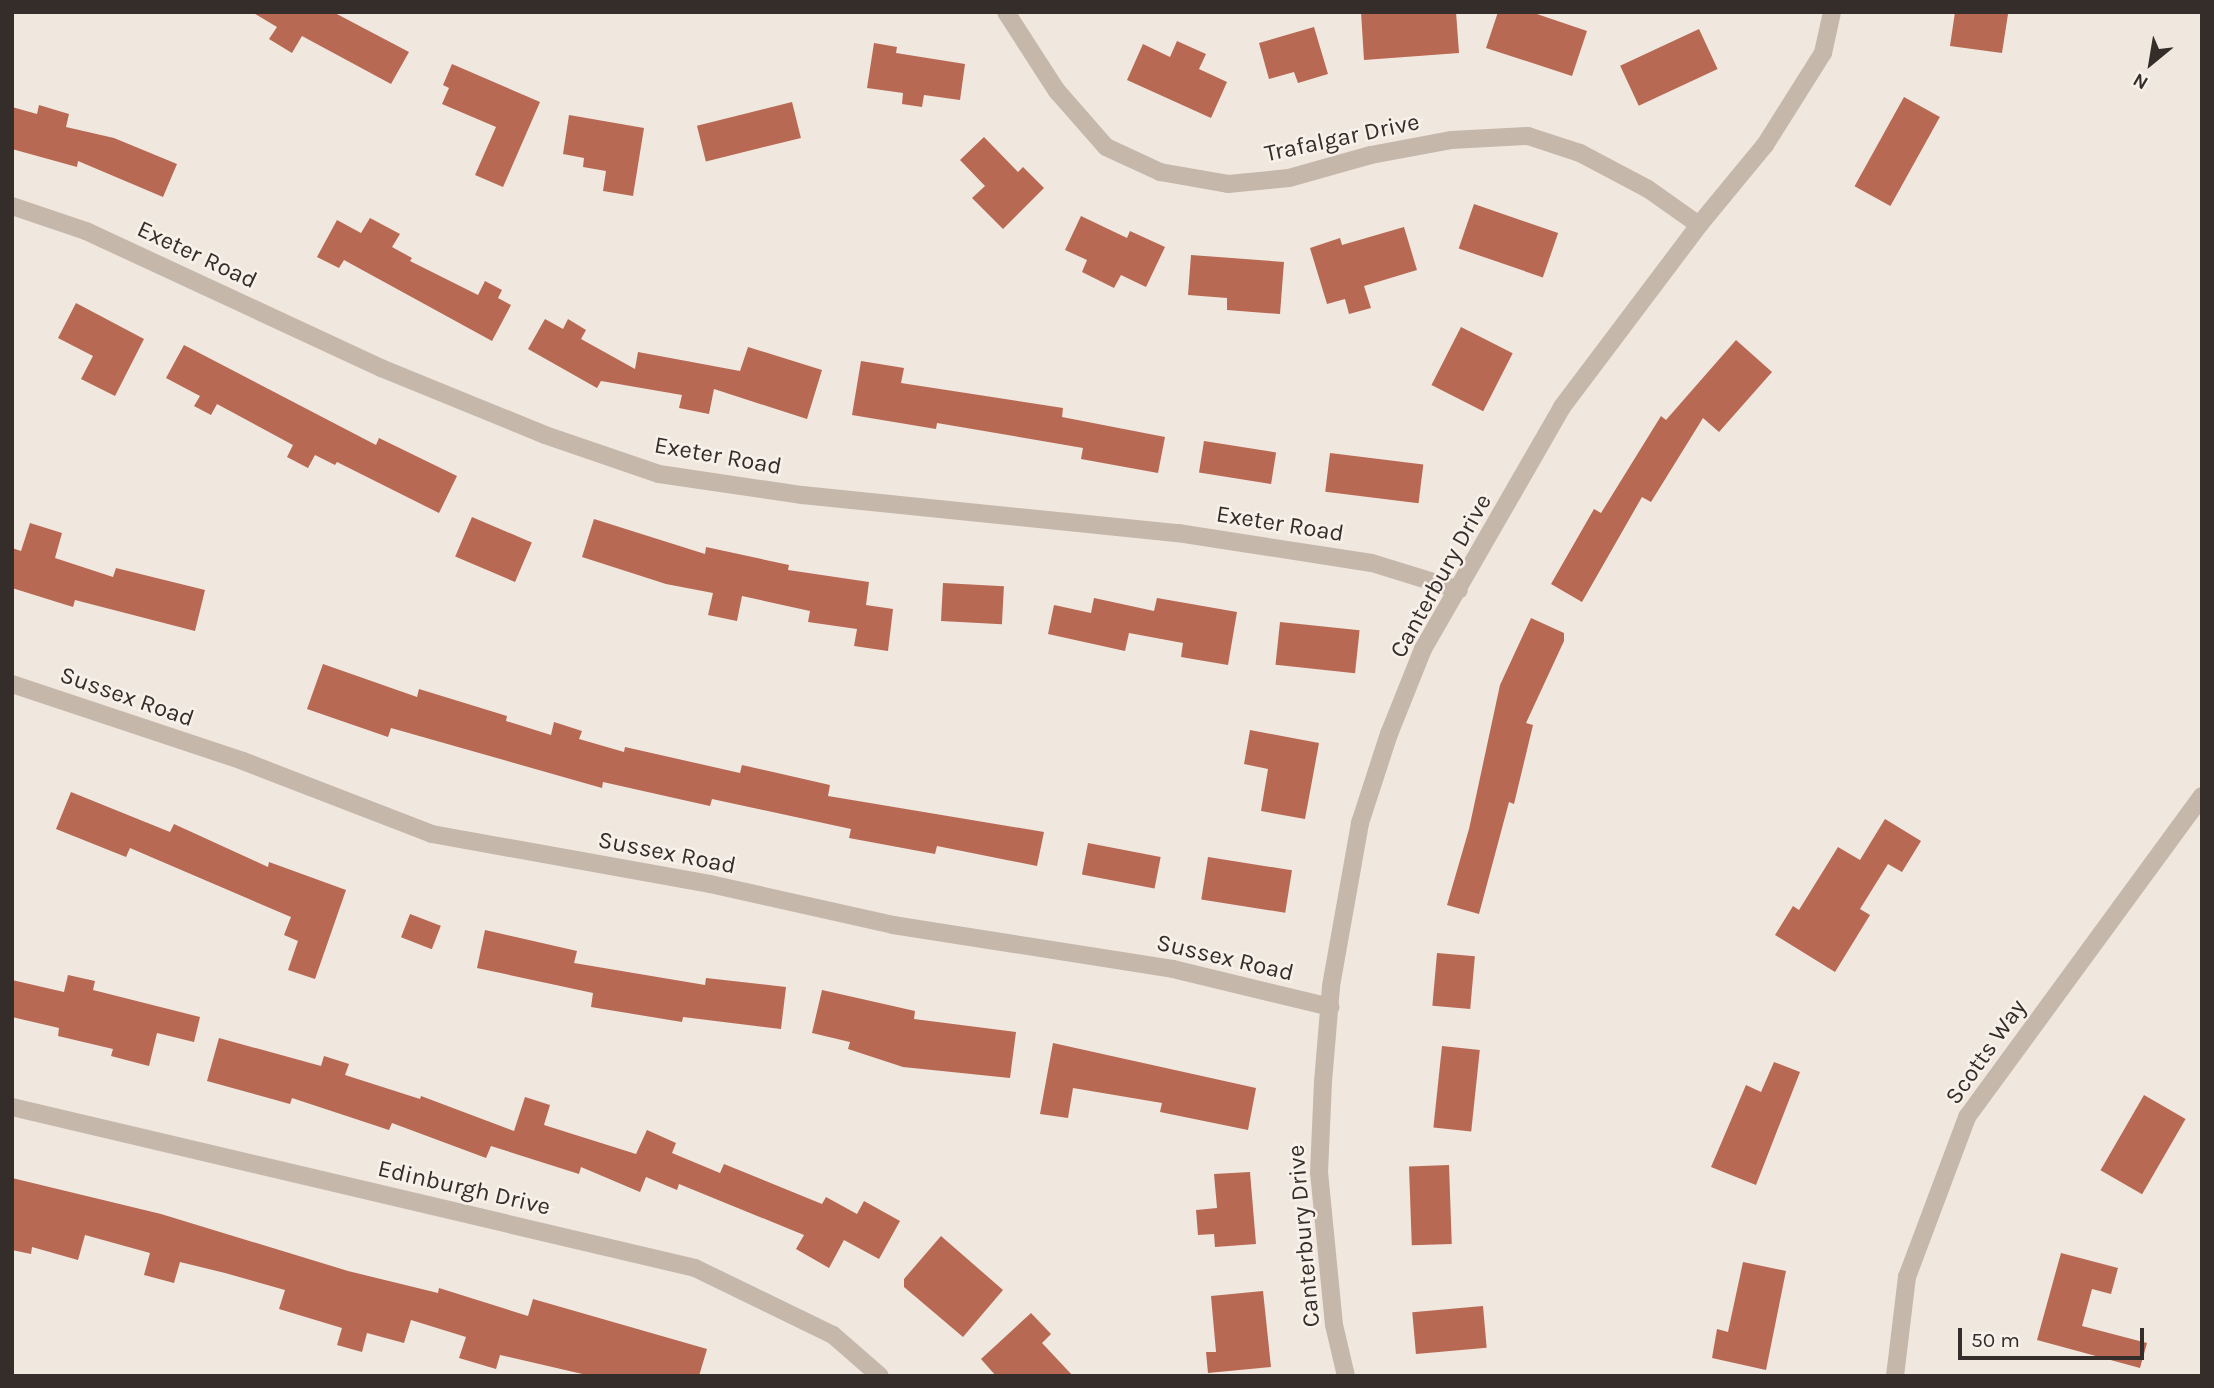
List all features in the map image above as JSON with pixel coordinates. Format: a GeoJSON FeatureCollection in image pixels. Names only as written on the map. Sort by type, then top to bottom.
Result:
{"type":"FeatureCollection","features":[{"type":"Feature","properties":{"kind":"street","name":"Trafalgar Drive"},"geometry":{"type":"LineString","coordinates":[[1006,12],[1057,92],[1106,147],[1160,172],[1228,184],[1289,178],[1371,155],[1451,140],[1528,136],[1580,153],[1648,189],[1699,225]]}},
{"type":"Feature","properties":{"kind":"street","name":"Canterbury Drive"},"geometry":{"type":"LineString","coordinates":[[1346,1376],[1334,1325],[1319,1173],[1329,1007],[1360,823],[1423,649],[1562,407],[1699,225],[1765,145],[1823,52],[1832,12]]}},
{"type":"Feature","properties":{"kind":"street","name":"Exeter Road"},"geometry":{"type":"LineString","coordinates":[[12,206],[86,231],[393,373],[545,435],[659,474],[802,495],[1178,533],[1372,563],[1459,590]]}},
{"type":"Feature","properties":{"kind":"street","name":"Sussex Road"},"geometry":{"type":"LineString","coordinates":[[12,684],[243,761],[432,834],[710,884],[893,925],[1173,969],[1329,1007]]}},
{"type":"Feature","properties":{"kind":"street","name":"Scotts Way"},"geometry":{"type":"LineString","coordinates":[[1895,1376],[1907,1277],[1967,1117],[2202,796]]}},
{"type":"Feature","properties":{"kind":"street","name":"Edinburgh Drive"},"geometry":{"type":"LineString","coordinates":[[12,1107],[695,1268],[833,1335],[880,1376]]}},
{"type":"Feature","properties":{"kind":"building"},"geometry":{"type":"Polygon","coordinates":[[[252,12],[333,12],[409,52],[391,84],[302,36],[292,53],[269,39],[277,27],[252,12]]]}},
{"type":"Feature","properties":{"kind":"building"},"geometry":{"type":"Polygon","coordinates":[[[1361,12],[1456,12],[1459,53],[1364,60],[1361,12]]]}},
{"type":"Feature","properties":{"kind":"building"},"geometry":{"type":"Polygon","coordinates":[[[1498,12],[1531,12],[1587,31],[1572,76],[1486,48],[1498,12]]]}},
{"type":"Feature","properties":{"kind":"building"},"geometry":{"type":"Polygon","coordinates":[[[1955,12],[2008,14],[2002,53],[1950,46],[1955,12]]]}},
{"type":"Feature","properties":{"kind":"building"},"geometry":{"type":"Polygon","coordinates":[[[1314,27],[1328,74],[1298,83],[1294,72],[1269,79],[1259,43],[1314,27]]]}},
{"type":"Feature","properties":{"kind":"building"},"geometry":{"type":"Polygon","coordinates":[[[1699,29],[1718,69],[1639,106],[1620,66],[1699,29]]]}},
{"type":"Feature","properties":{"kind":"building"},"geometry":{"type":"Polygon","coordinates":[[[1177,41],[1206,54],[1199,69],[1227,82],[1211,118],[1127,80],[1143,44],[1170,57],[1177,41]]]}},
{"type":"Feature","properties":{"kind":"building"},"geometry":{"type":"Polygon","coordinates":[[[874,43],[897,47],[896,53],[965,64],[960,100],[924,95],[922,107],[902,104],[903,93],[867,88],[874,43]]]}},
{"type":"Feature","properties":{"kind":"building"},"geometry":{"type":"Polygon","coordinates":[[[452,64],[540,102],[503,187],[475,175],[496,127],[442,104],[449,88],[443,85],[452,64]]]}},
{"type":"Feature","properties":{"kind":"building"},"geometry":{"type":"Polygon","coordinates":[[[1904,97],[1940,117],[1890,206],[1855,186],[1904,97]]]}},
{"type":"Feature","properties":{"kind":"building"},"geometry":{"type":"Polygon","coordinates":[[[792,102],[801,138],[706,162],[697,126],[792,102]]]}},
{"type":"Feature","properties":{"kind":"building"},"geometry":{"type":"Polygon","coordinates":[[[39,105],[69,114],[66,127],[114,138],[177,164],[163,197],[78,161],[77,167],[12,149],[12,107],[37,114],[39,105]]]}},
{"type":"Feature","properties":{"kind":"building"},"geometry":{"type":"Polygon","coordinates":[[[569,115],[644,128],[633,196],[603,191],[606,171],[583,167],[584,158],[563,154],[569,115]]]}},
{"type":"Feature","properties":{"kind":"building"},"geometry":{"type":"Polygon","coordinates":[[[984,137],[1018,172],[1023,167],[1044,188],[1003,229],[972,198],[985,186],[960,160],[984,137]]]}},
{"type":"Feature","properties":{"kind":"building"},"geometry":{"type":"Polygon","coordinates":[[[1474,204],[1558,233],[1543,277],[1459,248],[1474,204]]]}},
{"type":"Feature","properties":{"kind":"building"},"geometry":{"type":"Polygon","coordinates":[[[1081,216],[1127,238],[1130,231],[1165,247],[1146,287],[1121,275],[1114,288],[1082,272],[1087,260],[1065,250],[1081,216]]]}},
{"type":"Feature","properties":{"kind":"building"},"geometry":{"type":"Polygon","coordinates":[[[370,218],[400,234],[392,247],[412,258],[410,261],[478,295],[485,281],[502,290],[498,298],[511,305],[492,341],[344,260],[339,268],[317,257],[337,220],[361,233],[370,218]]]}},
{"type":"Feature","properties":{"kind":"building"},"geometry":{"type":"Polygon","coordinates":[[[1404,227],[1417,270],[1364,286],[1371,308],[1349,314],[1345,299],[1327,304],[1310,248],[1340,238],[1342,245],[1404,227]]]}},
{"type":"Feature","properties":{"kind":"building"},"geometry":{"type":"Polygon","coordinates":[[[1191,255],[1284,262],[1280,314],[1227,310],[1227,298],[1188,295],[1191,255]]]}},
{"type":"Feature","properties":{"kind":"building"},"geometry":{"type":"Polygon","coordinates":[[[76,303],[144,339],[115,396],[81,379],[93,356],[58,338],[76,303]]]}},
{"type":"Feature","properties":{"kind":"building"},"geometry":{"type":"Polygon","coordinates":[[[545,319],[563,329],[568,319],[586,330],[581,339],[635,369],[638,352],[740,371],[748,347],[822,370],[807,419],[714,389],[709,414],[679,408],[682,395],[601,381],[597,388],[528,349],[545,319]]]}},
{"type":"Feature","properties":{"kind":"building"},"geometry":{"type":"Polygon","coordinates":[[[1461,327],[1513,353],[1483,411],[1431,385],[1461,327]]]}},
{"type":"Feature","properties":{"kind":"building"},"geometry":{"type":"Polygon","coordinates":[[[1736,340],[1772,372],[1719,432],[1703,418],[1651,502],[1642,497],[1582,602],[1551,584],[1594,509],[1601,513],[1661,416],[1666,420],[1736,340]]]}},
{"type":"Feature","properties":{"kind":"building"},"geometry":{"type":"Polygon","coordinates":[[[184,345],[376,445],[379,438],[457,476],[439,513],[337,462],[335,465],[315,455],[308,468],[287,457],[293,445],[217,404],[211,415],[194,406],[200,396],[166,378],[184,345]]]}},
{"type":"Feature","properties":{"kind":"building"},"geometry":{"type":"Polygon","coordinates":[[[861,361],[904,368],[901,383],[1063,408],[1062,417],[1165,437],[1158,473],[1081,459],[1083,448],[937,423],[936,429],[852,415],[861,361]]]}},
{"type":"Feature","properties":{"kind":"building"},"geometry":{"type":"Polygon","coordinates":[[[1204,441],[1276,452],[1271,484],[1199,473],[1204,441]]]}},
{"type":"Feature","properties":{"kind":"building"},"geometry":{"type":"Polygon","coordinates":[[[1330,453],[1423,464],[1419,503],[1325,492],[1330,453]]]}},
{"type":"Feature","properties":{"kind":"building"},"geometry":{"type":"Polygon","coordinates":[[[472,517],[532,542],[515,582],[455,557],[472,517]]]}},
{"type":"Feature","properties":{"kind":"building"},"geometry":{"type":"Polygon","coordinates":[[[594,519],[705,554],[706,547],[789,565],[788,570],[869,582],[866,605],[893,609],[888,651],[854,646],[857,629],[808,622],[810,611],[742,596],[737,621],[708,615],[713,593],[666,584],[582,557],[594,519]]]}},
{"type":"Feature","properties":{"kind":"building"},"geometry":{"type":"Polygon","coordinates":[[[30,523],[62,533],[55,558],[113,577],[116,568],[205,590],[195,631],[75,600],[73,607],[12,588],[12,548],[21,551],[30,523]]]}},
{"type":"Feature","properties":{"kind":"building"},"geometry":{"type":"Polygon","coordinates":[[[943,583],[1004,586],[1002,624],[941,621],[943,583]]]}},
{"type":"Feature","properties":{"kind":"building"},"geometry":{"type":"Polygon","coordinates":[[[1094,598],[1154,611],[1157,598],[1237,612],[1228,665],[1181,657],[1183,643],[1129,633],[1125,651],[1048,634],[1054,605],[1091,613],[1094,598]]]}},
{"type":"Feature","properties":{"kind":"building"},"geometry":{"type":"Polygon","coordinates":[[[1531,618],[1564,633],[1564,641],[1526,723],[1533,725],[1514,804],[1509,802],[1479,914],[1447,905],[1469,829],[1500,685],[1531,618]]]}},
{"type":"Feature","properties":{"kind":"building"},"geometry":{"type":"Polygon","coordinates":[[[1280,622],[1360,630],[1355,673],[1276,665],[1280,622]]]}},
{"type":"Feature","properties":{"kind":"building"},"geometry":{"type":"Polygon","coordinates":[[[323,664],[417,697],[419,689],[507,716],[506,721],[551,735],[554,722],[582,731],[579,739],[624,752],[625,747],[740,773],[742,765],[830,785],[828,796],[1044,832],[1037,866],[937,846],[935,854],[849,838],[851,829],[712,799],[710,806],[603,782],[602,788],[391,728],[388,737],[307,709],[323,664]]]}},
{"type":"Feature","properties":{"kind":"building"},"geometry":{"type":"Polygon","coordinates":[[[1250,730],[1319,743],[1305,819],[1261,811],[1268,769],[1244,764],[1250,730]]]}},
{"type":"Feature","properties":{"kind":"building"},"geometry":{"type":"Polygon","coordinates":[[[71,792],[170,832],[174,824],[268,867],[269,862],[346,890],[315,979],[288,970],[298,941],[284,935],[291,917],[130,848],[126,857],[56,829],[71,792]]]}},
{"type":"Feature","properties":{"kind":"building"},"geometry":{"type":"Polygon","coordinates":[[[1885,819],[1921,841],[1902,872],[1888,864],[1860,909],[1870,915],[1835,972],[1775,935],[1793,906],[1799,910],[1838,847],[1860,860],[1885,819]]]}},
{"type":"Feature","properties":{"kind":"building"},"geometry":{"type":"Polygon","coordinates":[[[1088,843],[1161,857],[1155,889],[1082,874],[1088,843]]]}},
{"type":"Feature","properties":{"kind":"building"},"geometry":{"type":"Polygon","coordinates":[[[1208,857],[1292,870],[1285,913],[1201,899],[1208,857]]]}},
{"type":"Feature","properties":{"kind":"building"},"geometry":{"type":"Polygon","coordinates":[[[410,914],[441,926],[432,949],[401,937],[410,914]]]}},
{"type":"Feature","properties":{"kind":"building"},"geometry":{"type":"Polygon","coordinates":[[[485,930],[577,951],[574,963],[705,985],[706,978],[786,987],[781,1029],[683,1017],[682,1022],[591,1007],[593,993],[477,968],[485,930]]]}},
{"type":"Feature","properties":{"kind":"building"},"geometry":{"type":"Polygon","coordinates":[[[1437,953],[1475,956],[1470,1009],[1432,1006],[1437,953]]]}},
{"type":"Feature","properties":{"kind":"building"},"geometry":{"type":"Polygon","coordinates":[[[68,975],[95,981],[93,990],[200,1017],[194,1042],[157,1033],[149,1066],[111,1056],[113,1049],[58,1036],[59,1028],[12,1017],[12,980],[64,992],[68,975]]]}},
{"type":"Feature","properties":{"kind":"building"},"geometry":{"type":"Polygon","coordinates":[[[822,990],[915,1011],[914,1019],[1016,1032],[1010,1078],[903,1067],[848,1049],[850,1042],[812,1033],[822,990]]]}},
{"type":"Feature","properties":{"kind":"building"},"geometry":{"type":"Polygon","coordinates":[[[219,1038],[321,1066],[324,1056],[349,1064],[345,1075],[420,1099],[421,1096],[514,1131],[525,1097],[550,1105],[544,1125],[636,1154],[647,1130],[676,1143],[672,1153],[720,1173],[724,1164],[822,1204],[826,1197],[857,1214],[864,1201],[900,1221],[879,1259],[844,1240],[829,1268],[796,1249],[804,1235],[679,1184],[677,1190],[646,1177],[640,1192],[581,1167],[579,1174],[491,1146],[486,1158],[392,1123],[389,1130],[292,1098],[290,1104],[207,1081],[219,1038]]]}},
{"type":"Feature","properties":{"kind":"building"},"geometry":{"type":"Polygon","coordinates":[[[1053,1043],[1256,1088],[1248,1130],[1160,1112],[1162,1103],[1073,1088],[1068,1118],[1040,1114],[1053,1043]]]}},
{"type":"Feature","properties":{"kind":"building"},"geometry":{"type":"Polygon","coordinates":[[[1442,1046],[1480,1050],[1471,1132],[1433,1128],[1442,1046]]]}},
{"type":"Feature","properties":{"kind":"building"},"geometry":{"type":"Polygon","coordinates":[[[1774,1062],[1800,1072],[1756,1185],[1711,1167],[1746,1085],[1761,1092],[1774,1062]]]}},
{"type":"Feature","properties":{"kind":"building"},"geometry":{"type":"Polygon","coordinates":[[[2144,1095],[2186,1119],[2142,1194],[2100,1170],[2144,1095]]]}},
{"type":"Feature","properties":{"kind":"building"},"geometry":{"type":"Polygon","coordinates":[[[1449,1165],[1452,1244],[1412,1245],[1409,1166],[1449,1165]]]}},
{"type":"Feature","properties":{"kind":"building"},"geometry":{"type":"Polygon","coordinates":[[[1250,1172],[1256,1244],[1215,1247],[1214,1234],[1198,1235],[1196,1210],[1217,1208],[1214,1174],[1250,1172]]]}},
{"type":"Feature","properties":{"kind":"building"},"geometry":{"type":"Polygon","coordinates":[[[12,1178],[161,1214],[348,1271],[438,1293],[439,1288],[528,1316],[533,1299],[707,1349],[699,1376],[591,1376],[500,1355],[496,1369],[459,1358],[466,1337],[411,1320],[404,1343],[367,1333],[362,1352],[337,1345],[342,1328],[279,1309],[285,1290],[180,1262],[174,1283],[144,1275],[150,1253],[85,1235],[78,1260],[32,1247],[31,1254],[12,1250],[12,1178]]]}},
{"type":"Feature","properties":{"kind":"building"},"geometry":{"type":"Polygon","coordinates":[[[941,1236],[1003,1290],[963,1337],[904,1287],[904,1279],[941,1236]]]}},
{"type":"Feature","properties":{"kind":"building"},"geometry":{"type":"Polygon","coordinates":[[[2061,1253],[2118,1268],[2111,1294],[2092,1289],[2082,1326],[2147,1343],[2140,1368],[2037,1340],[2061,1253]]]}},
{"type":"Feature","properties":{"kind":"building"},"geometry":{"type":"Polygon","coordinates":[[[1743,1262],[1786,1271],[1766,1370],[1712,1358],[1717,1329],[1728,1332],[1743,1262]]]}},
{"type":"Feature","properties":{"kind":"building"},"geometry":{"type":"Polygon","coordinates":[[[1263,1291],[1271,1367],[1208,1373],[1206,1352],[1216,1352],[1211,1296],[1263,1291]]]}},
{"type":"Feature","properties":{"kind":"building"},"geometry":{"type":"Polygon","coordinates":[[[1483,1306],[1487,1348],[1416,1354],[1412,1312],[1483,1306]]]}},
{"type":"Feature","properties":{"kind":"building"},"geometry":{"type":"Polygon","coordinates":[[[1031,1313],[1051,1334],[1042,1343],[1073,1376],[996,1376],[981,1359],[1031,1313]]]}}]}
